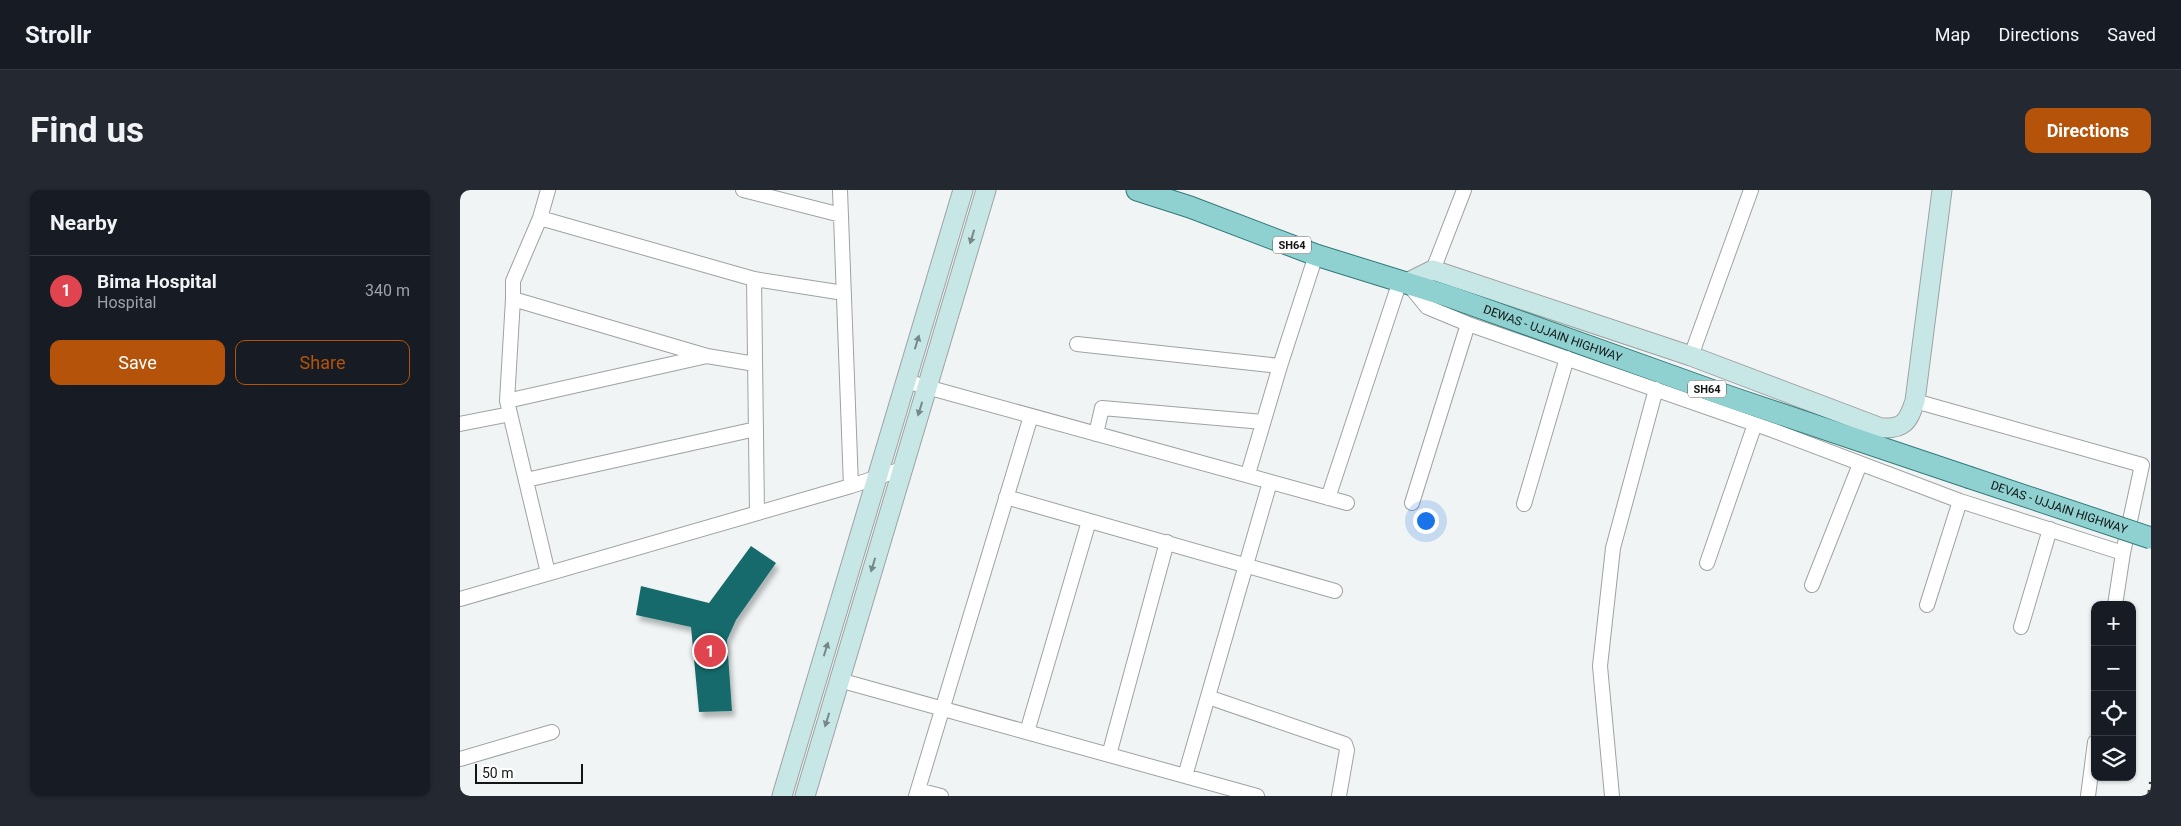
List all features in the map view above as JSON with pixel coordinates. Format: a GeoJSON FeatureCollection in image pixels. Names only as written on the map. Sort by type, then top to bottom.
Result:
{"type":"FeatureCollection","features":[{"type":"Feature","properties":{"kind":"main road","name":"DEWAS - UJJAIN HIGHWAY"},"geometry":{"type":"LineString","coordinates":[[1136,190],[1161,194],[1316,255],[1448,296],[1753,405],[1968,477]]}},
{"type":"Feature","properties":{"kind":"main road","name":"DEVAS - UJJAIN HIGHWAY"},"geometry":{"type":"LineString","coordinates":[[1968,477],[2151,538]]}},
{"type":"Feature","properties":{"kind":"street"},"geometry":{"type":"LineString","coordinates":[[548,190],[540,218],[512,280],[513,299],[508,407],[548,573]]}},
{"type":"Feature","properties":{"kind":"street"},"geometry":{"type":"LineString","coordinates":[[743,190],[841,215]]}},
{"type":"Feature","properties":{"kind":"street"},"geometry":{"type":"LineString","coordinates":[[840,190],[851,486]]}},
{"type":"Feature","properties":{"kind":"street"},"geometry":{"type":"LineString","coordinates":[[782,796],[963,190]]}},
{"type":"Feature","properties":{"kind":"street"},"geometry":{"type":"LineString","coordinates":[[805,796],[986,190]]}},
{"type":"Feature","properties":{"kind":"street"},"geometry":{"type":"LineString","coordinates":[[1433,270],[1464,190]]}},
{"type":"Feature","properties":{"kind":"street"},"geometry":{"type":"LineString","coordinates":[[1691,356],[1751,190]]}},
{"type":"Feature","properties":{"kind":"street"},"geometry":{"type":"LineString","coordinates":[[1328,498],[1403,282],[1433,270],[1691,356],[1881,428],[1896,428],[1905,422],[1915,402],[1942,190]]}},
{"type":"Feature","properties":{"kind":"street"},"geometry":{"type":"LineString","coordinates":[[540,218],[754,279],[844,293]]}},
{"type":"Feature","properties":{"kind":"street"},"geometry":{"type":"LineString","coordinates":[[1248,474],[1316,255]]}},
{"type":"Feature","properties":{"kind":"street"},"geometry":{"type":"LineString","coordinates":[[754,279],[757,513]]}},
{"type":"Feature","properties":{"kind":"street"},"geometry":{"type":"LineString","coordinates":[[1403,282],[1427,307],[1468,324],[1754,424],[1960,501],[2123,553]]}},
{"type":"Feature","properties":{"kind":"street"},"geometry":{"type":"LineString","coordinates":[[513,299],[707,356],[755,364]]}},
{"type":"Feature","properties":{"kind":"street"},"geometry":{"type":"LineString","coordinates":[[1412,503],[1468,324]]}},
{"type":"Feature","properties":{"kind":"street"},"geometry":{"type":"LineString","coordinates":[[1077,344],[1280,366]]}},
{"type":"Feature","properties":{"kind":"street"},"geometry":{"type":"LineString","coordinates":[[460,424],[508,407],[707,356]]}},
{"type":"Feature","properties":{"kind":"street"},"geometry":{"type":"LineString","coordinates":[[1524,504],[1567,358]]}},
{"type":"Feature","properties":{"kind":"street"},"geometry":{"type":"LineString","coordinates":[[905,381],[1347,502]]}},
{"type":"Feature","properties":{"kind":"street"},"geometry":{"type":"LineString","coordinates":[[1612,796],[1600,666],[1613,548],[1656,389]]}},
{"type":"Feature","properties":{"kind":"street"},"geometry":{"type":"LineString","coordinates":[[1915,402],[2142,465],[2123,553],[2116,601]]}},
{"type":"Feature","properties":{"kind":"street"},"geometry":{"type":"LineString","coordinates":[[1096,434],[1102,408],[1263,422]]}},
{"type":"Feature","properties":{"kind":"street"},"geometry":{"type":"LineString","coordinates":[[941,796],[917,793],[1031,416]]}},
{"type":"Feature","properties":{"kind":"street"},"geometry":{"type":"LineString","coordinates":[[1707,563],[1754,424]]}},
{"type":"Feature","properties":{"kind":"street"},"geometry":{"type":"LineString","coordinates":[[526,480],[756,429]]}},
{"type":"Feature","properties":{"kind":"street"},"geometry":{"type":"LineString","coordinates":[[1812,586],[1860,464]]}},
{"type":"Feature","properties":{"kind":"street"},"geometry":{"type":"LineString","coordinates":[[460,599],[851,486],[902,469]]}},
{"type":"Feature","properties":{"kind":"street"},"geometry":{"type":"LineString","coordinates":[[1185,776],[1270,482]]}},
{"type":"Feature","properties":{"kind":"street"},"geometry":{"type":"LineString","coordinates":[[1006,498],[1335,591]]}},
{"type":"Feature","properties":{"kind":"street"},"geometry":{"type":"LineString","coordinates":[[1927,605],[1960,501]]}},
{"type":"Feature","properties":{"kind":"street"},"geometry":{"type":"LineString","coordinates":[[1027,732],[1089,521]]}},
{"type":"Feature","properties":{"kind":"street"},"geometry":{"type":"LineString","coordinates":[[2021,627],[2050,529]]}},
{"type":"Feature","properties":{"kind":"street"},"geometry":{"type":"LineString","coordinates":[[1109,755],[1167,542]]}},
{"type":"Feature","properties":{"kind":"street"},"geometry":{"type":"LineString","coordinates":[[818,674],[1185,776],[1241,794],[1257,796]]}},
{"type":"Feature","properties":{"kind":"street"},"geometry":{"type":"LineString","coordinates":[[1208,697],[1345,744],[1347,750],[1339,796]]}},
{"type":"Feature","properties":{"kind":"street"},"geometry":{"type":"LineString","coordinates":[[460,759],[552,732]]}},
{"type":"Feature","properties":{"kind":"street"},"geometry":{"type":"LineString","coordinates":[[2088,796],[2091,773]]}},
{"type":"Feature","properties":{"kind":"building"},"geometry":{"type":"Polygon","coordinates":[[[751,546],[776,563],[736,620],[727,640],[732,711],[699,712],[691,627],[636,615],[641,586],[709,603],[751,546]]]}},
{"type":"Feature","properties":{"kind":"railway"},"geometry":{"type":"LineString","coordinates":[[2149,796],[2151,782]]}},
{"type":"Feature","properties":{"kind":"place","name":"Bima Hospital"},"geometry":{"type":"Point","coordinates":[710,651]}}]}
